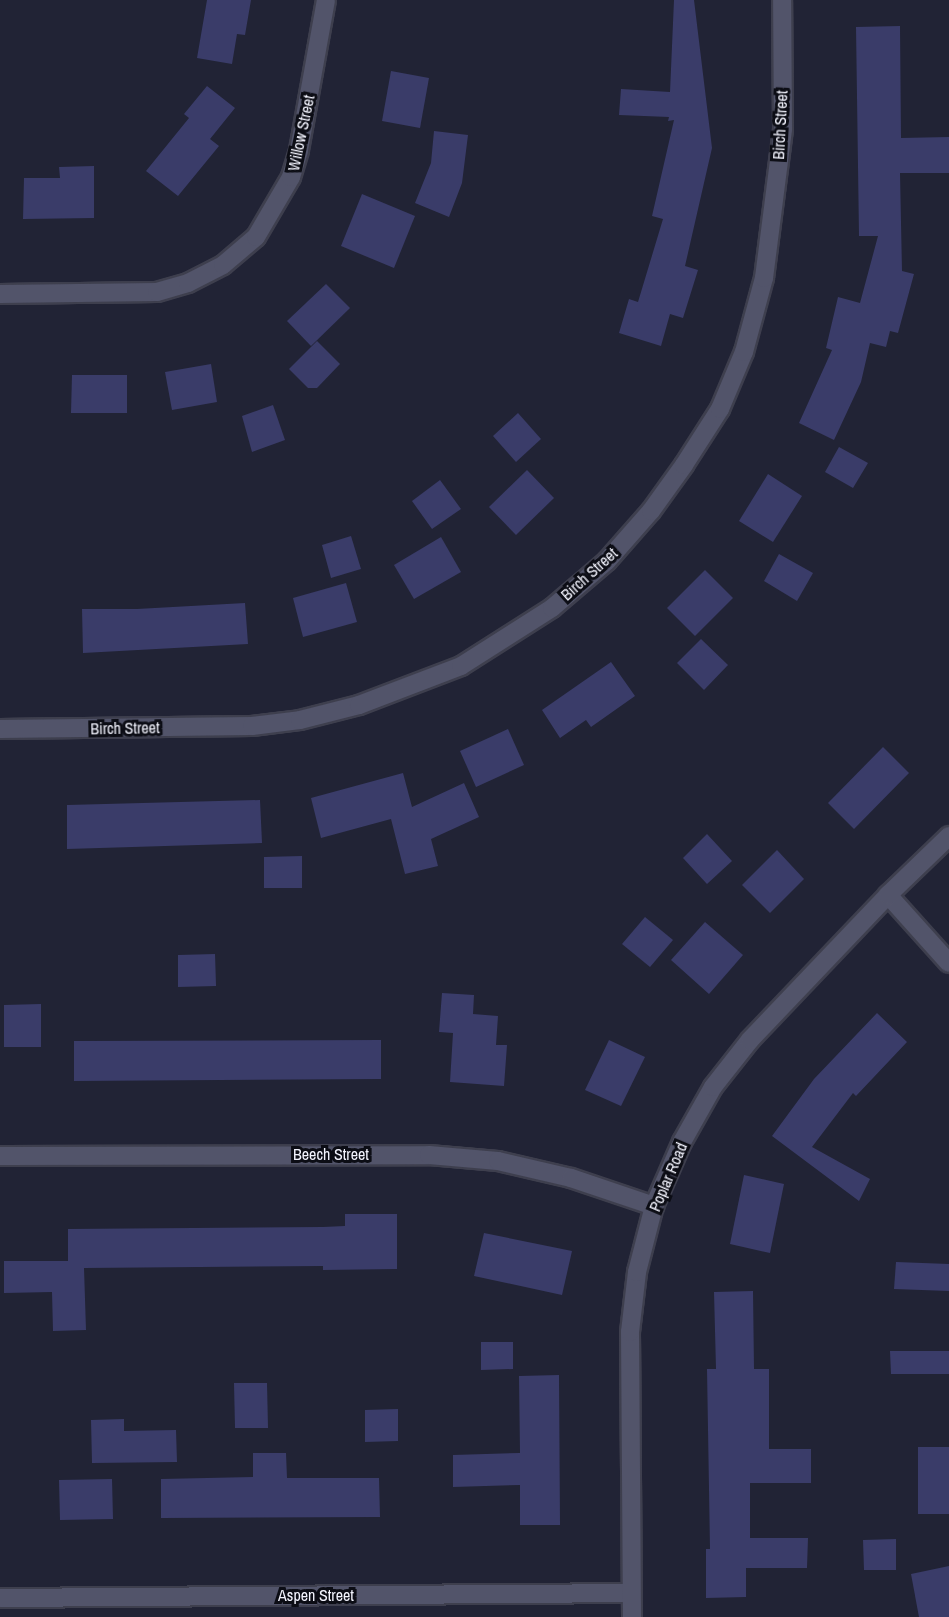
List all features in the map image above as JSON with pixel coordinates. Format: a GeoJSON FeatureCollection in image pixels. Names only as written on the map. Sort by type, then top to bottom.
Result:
{"type":"FeatureCollection","features":[{"type":"Feature","properties":{"kind":"street","name":"Willow Street"},"geometry":{"type":"LineString","coordinates":[[0,294],[157,292],[188,283],[223,265],[256,237],[291,177],[299,150],[326,0]]}},
{"type":"Feature","properties":{"kind":"street","name":"Birch Street"},"geometry":{"type":"LineString","coordinates":[[0,729],[252,726],[300,720],[359,705],[460,666],[552,608],[607,561],[651,511],[684,465],[720,409],[744,352],[764,278],[783,129],[782,0]]}},
{"type":"Feature","properties":{"kind":"street","name":"Poplar Road"},"geometry":{"type":"LineString","coordinates":[[632,1617],[630,1332],[637,1272],[654,1206],[682,1142],[712,1087],[750,1040],[888,895],[949,836]]}},
{"type":"Feature","properties":{"kind":"street"},"geometry":{"type":"LineString","coordinates":[[888,895],[949,963]]}},
{"type":"Feature","properties":{"kind":"street","name":"Beech Street"},"geometry":{"type":"LineString","coordinates":[[0,1156],[429,1155],[498,1161],[571,1178],[654,1206]]}},
{"type":"Feature","properties":{"kind":"street","name":"Aspen Street"},"geometry":{"type":"LineString","coordinates":[[0,1598],[631,1593]]}},
{"type":"Feature","properties":{"kind":"building"},"geometry":{"type":"Polygon","coordinates":[[[207,0],[251,0],[245,35],[237,34],[232,64],[197,58],[207,0]]]}},
{"type":"Feature","properties":{"kind":"building"},"geometry":{"type":"Polygon","coordinates":[[[674,0],[694,0],[712,148],[685,266],[698,270],[683,318],[670,314],[661,346],[619,333],[629,299],[638,302],[663,219],[652,216],[674,120],[668,121],[669,117],[619,115],[621,89],[670,92],[674,0]]]}},
{"type":"Feature","properties":{"kind":"building"},"geometry":{"type":"Polygon","coordinates":[[[900,26],[901,138],[949,137],[949,173],[900,173],[902,271],[914,274],[898,333],[890,331],[886,347],[870,343],[861,382],[834,440],[799,423],[832,350],[826,348],[838,297],[860,303],[878,236],[859,236],[856,27],[900,26]]]}},
{"type":"Feature","properties":{"kind":"building"},"geometry":{"type":"Polygon","coordinates":[[[391,71],[429,78],[420,128],[382,121],[391,71]]]}},
{"type":"Feature","properties":{"kind":"building"},"geometry":{"type":"Polygon","coordinates":[[[207,86],[235,108],[210,139],[219,146],[178,196],[146,171],[189,118],[184,114],[207,86]]]}},
{"type":"Feature","properties":{"kind":"building"},"geometry":{"type":"Polygon","coordinates":[[[434,131],[468,135],[462,183],[449,217],[415,203],[431,163],[434,131]]]}},
{"type":"Feature","properties":{"kind":"building"},"geometry":{"type":"Polygon","coordinates":[[[94,166],[94,218],[23,219],[24,178],[60,178],[59,167],[94,166]]]}},
{"type":"Feature","properties":{"kind":"building"},"geometry":{"type":"Polygon","coordinates":[[[362,194],[415,216],[394,268],[341,246],[362,194]]]}},
{"type":"Feature","properties":{"kind":"building"},"geometry":{"type":"Polygon","coordinates":[[[326,284],[350,308],[311,346],[287,321],[326,284]]]}},
{"type":"Feature","properties":{"kind":"building"},"geometry":{"type":"Polygon","coordinates":[[[317,341],[340,364],[317,388],[308,388],[289,369],[317,341]]]}},
{"type":"Feature","properties":{"kind":"building"},"geometry":{"type":"Polygon","coordinates":[[[211,364],[217,402],[172,410],[165,372],[211,364]]]}},
{"type":"Feature","properties":{"kind":"building"},"geometry":{"type":"Polygon","coordinates":[[[72,375],[127,375],[127,413],[71,413],[72,375]]]}},
{"type":"Feature","properties":{"kind":"building"},"geometry":{"type":"Polygon","coordinates":[[[273,405],[285,440],[252,452],[242,416],[273,405]]]}},
{"type":"Feature","properties":{"kind":"building"},"geometry":{"type":"Polygon","coordinates":[[[518,413],[541,439],[516,462],[493,436],[518,413]]]}},
{"type":"Feature","properties":{"kind":"building"},"geometry":{"type":"Polygon","coordinates":[[[839,447],[868,463],[853,488],[825,472],[839,447]]]}},
{"type":"Feature","properties":{"kind":"building"},"geometry":{"type":"Polygon","coordinates":[[[527,470],[554,498],[516,535],[489,507],[527,470]]]}},
{"type":"Feature","properties":{"kind":"building"},"geometry":{"type":"Polygon","coordinates":[[[768,474],[802,496],[773,542],[739,521],[768,474]]]}},
{"type":"Feature","properties":{"kind":"building"},"geometry":{"type":"Polygon","coordinates":[[[440,480],[461,509],[432,529],[412,501],[440,480]]]}},
{"type":"Feature","properties":{"kind":"building"},"geometry":{"type":"Polygon","coordinates":[[[351,536],[361,569],[331,578],[322,545],[351,536]]]}},
{"type":"Feature","properties":{"kind":"building"},"geometry":{"type":"Polygon","coordinates":[[[441,537],[461,572],[414,599],[394,565],[441,537]]]}},
{"type":"Feature","properties":{"kind":"building"},"geometry":{"type":"Polygon","coordinates":[[[779,554],[813,573],[797,601],[764,581],[779,554]]]}},
{"type":"Feature","properties":{"kind":"building"},"geometry":{"type":"Polygon","coordinates":[[[705,570],[733,598],[695,636],[667,608],[705,570]]]}},
{"type":"Feature","properties":{"kind":"building"},"geometry":{"type":"Polygon","coordinates":[[[346,583],[357,622],[303,637],[293,598],[346,583]]]}},
{"type":"Feature","properties":{"kind":"building"},"geometry":{"type":"Polygon","coordinates":[[[245,603],[248,644],[83,653],[82,609],[137,609],[245,603]]]}},
{"type":"Feature","properties":{"kind":"building"},"geometry":{"type":"Polygon","coordinates":[[[701,639],[728,665],[704,690],[677,663],[701,639]]]}},
{"type":"Feature","properties":{"kind":"building"},"geometry":{"type":"Polygon","coordinates":[[[611,662],[635,696],[591,727],[586,720],[560,738],[542,710],[611,662]]]}},
{"type":"Feature","properties":{"kind":"building"},"geometry":{"type":"Polygon","coordinates":[[[508,729],[524,765],[476,787],[460,751],[508,729]]]}},
{"type":"Feature","properties":{"kind":"building"},"geometry":{"type":"Polygon","coordinates":[[[883,747],[909,773],[854,829],[828,803],[883,747]]]}},
{"type":"Feature","properties":{"kind":"building"},"geometry":{"type":"Polygon","coordinates":[[[403,773],[412,807],[464,783],[479,817],[431,839],[438,866],[405,874],[391,819],[321,838],[311,798],[403,773]]]}},
{"type":"Feature","properties":{"kind":"building"},"geometry":{"type":"Polygon","coordinates":[[[260,800],[262,843],[67,849],[67,805],[260,800]]]}},
{"type":"Feature","properties":{"kind":"building"},"geometry":{"type":"Polygon","coordinates":[[[707,834],[732,861],[707,884],[683,858],[707,834]]]}},
{"type":"Feature","properties":{"kind":"building"},"geometry":{"type":"Polygon","coordinates":[[[777,850],[804,879],[770,913],[742,885],[777,850]]]}},
{"type":"Feature","properties":{"kind":"building"},"geometry":{"type":"Polygon","coordinates":[[[302,856],[302,888],[264,888],[264,857],[302,856]]]}},
{"type":"Feature","properties":{"kind":"building"},"geometry":{"type":"Polygon","coordinates":[[[645,917],[673,940],[650,967],[622,944],[645,917]]]}},
{"type":"Feature","properties":{"kind":"building"},"geometry":{"type":"Polygon","coordinates":[[[705,922],[743,955],[709,994],[671,960],[705,922]]]}},
{"type":"Feature","properties":{"kind":"building"},"geometry":{"type":"Polygon","coordinates":[[[215,954],[216,986],[178,987],[178,955],[215,954]]]}},
{"type":"Feature","properties":{"kind":"building"},"geometry":{"type":"Polygon","coordinates":[[[442,993],[474,995],[473,1014],[498,1016],[496,1045],[507,1045],[504,1086],[450,1082],[453,1033],[439,1032],[442,993]]]}},
{"type":"Feature","properties":{"kind":"building"},"geometry":{"type":"Polygon","coordinates":[[[41,1004],[41,1047],[4,1047],[4,1005],[41,1004]]]}},
{"type":"Feature","properties":{"kind":"building"},"geometry":{"type":"Polygon","coordinates":[[[877,1013],[907,1042],[856,1096],[853,1093],[812,1147],[870,1179],[859,1201],[772,1136],[814,1079],[877,1013]]]}},
{"type":"Feature","properties":{"kind":"building"},"geometry":{"type":"Polygon","coordinates":[[[381,1040],[381,1079],[74,1081],[74,1041],[381,1040]]]}},
{"type":"Feature","properties":{"kind":"building"},"geometry":{"type":"Polygon","coordinates":[[[609,1040],[645,1057],[621,1106],[585,1090],[609,1040]]]}},
{"type":"Feature","properties":{"kind":"building"},"geometry":{"type":"Polygon","coordinates":[[[744,1175],[784,1184],[770,1253],[730,1244],[744,1175]]]}},
{"type":"Feature","properties":{"kind":"building"},"geometry":{"type":"Polygon","coordinates":[[[345,1214],[397,1214],[397,1269],[323,1270],[323,1266],[84,1268],[86,1330],[53,1331],[52,1292],[4,1293],[4,1261],[68,1261],[68,1229],[345,1226],[345,1214]]]}},
{"type":"Feature","properties":{"kind":"building"},"geometry":{"type":"Polygon","coordinates":[[[484,1233],[572,1251],[562,1295],[474,1276],[484,1233]]]}},
{"type":"Feature","properties":{"kind":"building"},"geometry":{"type":"Polygon","coordinates":[[[896,1262],[949,1264],[949,1291],[894,1289],[896,1262]]]}},
{"type":"Feature","properties":{"kind":"building"},"geometry":{"type":"Polygon","coordinates":[[[753,1291],[754,1369],[769,1369],[769,1449],[811,1449],[811,1483],[750,1483],[750,1538],[808,1538],[807,1568],[746,1568],[746,1597],[706,1598],[706,1549],[710,1549],[707,1369],[716,1369],[714,1292],[753,1291]]]}},
{"type":"Feature","properties":{"kind":"building"},"geometry":{"type":"Polygon","coordinates":[[[481,1342],[513,1342],[513,1369],[481,1370],[481,1342]]]}},
{"type":"Feature","properties":{"kind":"building"},"geometry":{"type":"Polygon","coordinates":[[[890,1351],[949,1351],[949,1374],[891,1374],[890,1351]]]}},
{"type":"Feature","properties":{"kind":"building"},"geometry":{"type":"Polygon","coordinates":[[[559,1375],[560,1525],[520,1525],[520,1485],[453,1487],[453,1455],[520,1453],[519,1376],[559,1375]]]}},
{"type":"Feature","properties":{"kind":"building"},"geometry":{"type":"Polygon","coordinates":[[[234,1383],[267,1383],[268,1428],[235,1428],[234,1383]]]}},
{"type":"Feature","properties":{"kind":"building"},"geometry":{"type":"Polygon","coordinates":[[[398,1409],[398,1441],[365,1442],[365,1410],[398,1409]]]}},
{"type":"Feature","properties":{"kind":"building"},"geometry":{"type":"Polygon","coordinates":[[[124,1419],[124,1431],[176,1430],[177,1462],[92,1463],[91,1420],[124,1419]]]}},
{"type":"Feature","properties":{"kind":"building"},"geometry":{"type":"Polygon","coordinates":[[[918,1447],[949,1447],[949,1514],[918,1514],[918,1447]]]}},
{"type":"Feature","properties":{"kind":"building"},"geometry":{"type":"Polygon","coordinates":[[[253,1453],[286,1453],[287,1478],[379,1478],[380,1517],[161,1518],[161,1479],[253,1477],[253,1453]]]}},
{"type":"Feature","properties":{"kind":"building"},"geometry":{"type":"Polygon","coordinates":[[[112,1479],[113,1519],[60,1520],[59,1480],[112,1479]]]}},
{"type":"Feature","properties":{"kind":"building"},"geometry":{"type":"Polygon","coordinates":[[[896,1539],[896,1570],[864,1570],[863,1540],[896,1539]]]}},
{"type":"Feature","properties":{"kind":"building"},"geometry":{"type":"Polygon","coordinates":[[[949,1566],[949,1617],[919,1617],[911,1574],[949,1566]]]}}]}
